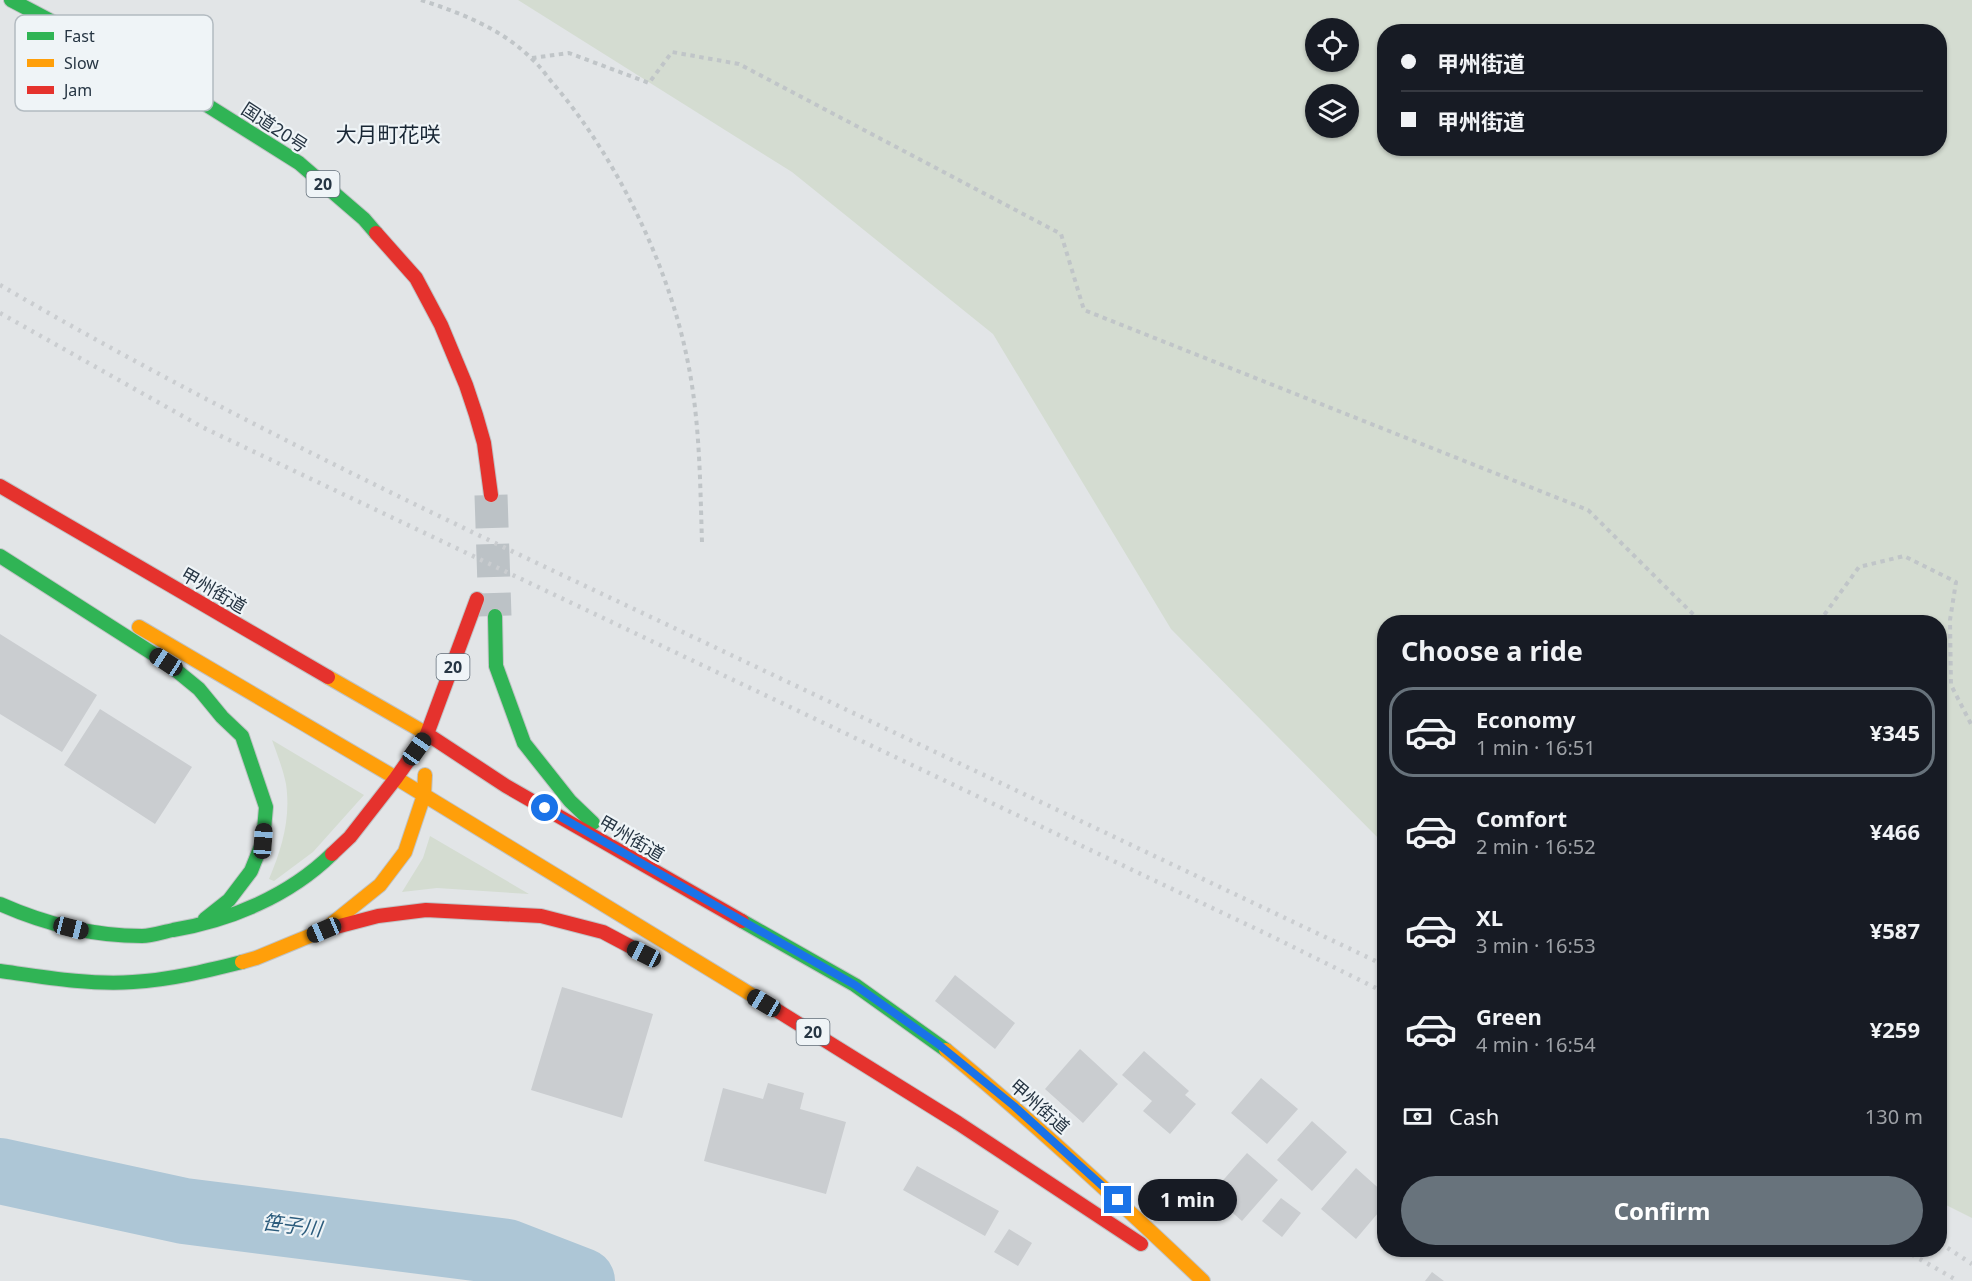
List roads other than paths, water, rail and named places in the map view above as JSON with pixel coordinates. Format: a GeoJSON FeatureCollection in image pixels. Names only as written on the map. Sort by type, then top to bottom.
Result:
{"type":"FeatureCollection","features":[{"type":"Feature","properties":{"kind":"main road","name":"国道20号"},"geometry":{"type":"LineString","coordinates":[[11,0],[40,15]]}},
{"type":"Feature","properties":{"kind":"main road","name":"国道20号"},"geometry":{"type":"LineString","coordinates":[[213,109],[299,163],[364,219],[416,278],[441,325],[466,385],[484,443],[490,495]]}},
{"type":"Feature","properties":{"kind":"main road","name":"甲州街道"},"geometry":{"type":"LineString","coordinates":[[0,486],[427,734],[506,786],[855,985],[938,1044],[1014,1106],[1203,1281]]}},
{"type":"Feature","properties":{"kind":"main road"},"geometry":{"type":"LineString","coordinates":[[0,546],[396,778],[350,837],[319,867],[284,891],[247,909],[196,926],[144,936],[91,933],[31,918],[0,904]]}},
{"type":"Feature","properties":{"kind":"main road"},"geometry":{"type":"LineString","coordinates":[[0,556],[166,662],[199,689],[222,717],[242,736],[266,807],[263,841],[250,872],[229,900],[196,926]]}},
{"type":"Feature","properties":{"kind":"main road","name":"20"},"geometry":{"type":"LineString","coordinates":[[477,599],[427,734],[396,778],[842,1051],[1047,1180],[1194,1281]]}},
{"type":"Feature","properties":{"kind":"main road"},"geometry":{"type":"LineString","coordinates":[[495,616],[496,666],[524,743],[570,801],[622,852]]}},
{"type":"Feature","properties":{"kind":"main road","name":"20"},"geometry":{"type":"LineString","coordinates":[[424,795],[427,734]]}},
{"type":"Feature","properties":{"kind":"main road"},"geometry":{"type":"LineString","coordinates":[[324,930],[380,885],[405,852],[424,795]]}},
{"type":"Feature","properties":{"kind":"main road"},"geometry":{"type":"LineString","coordinates":[[0,971],[57,980],[132,982],[196,974],[256,958],[324,930],[378,916],[426,910],[541,916],[603,932],[665,965]]}},
{"type":"Feature","properties":{"kind":"main road"},"geometry":{"type":"LineString","coordinates":[[717,990],[842,1051]]}},
{"type":"Feature","properties":{"kind":"waterway","name":"笹子川"},"geometry":{"type":"LineString","coordinates":[[0,1171],[184,1211],[507,1252],[582,1281]]}},
{"type":"Feature","properties":{"kind":"tunnel"},"geometry":{"type":"LineString","coordinates":[[491,495],[495,616]]}},
{"type":"Feature","properties":{"kind":"railway"},"geometry":{"type":"LineString","coordinates":[[0,285],[164,377],[415,505],[1377,962]]}},
{"type":"Feature","properties":{"kind":"railway"},"geometry":{"type":"LineString","coordinates":[[0,313],[202,427],[1377,989]]}},
{"type":"Feature","properties":{"kind":"railway"},"geometry":{"type":"LineString","coordinates":[[1947,1248],[1972,1264]]}},
{"type":"Feature","properties":{"kind":"railway"},"geometry":{"type":"LineString","coordinates":[[1916,1257],[1958,1281]]}},
{"type":"Feature","properties":{"kind":"district","name":"大月町花咲"},"geometry":{"type":"Point","coordinates":[388,134]}}]}
